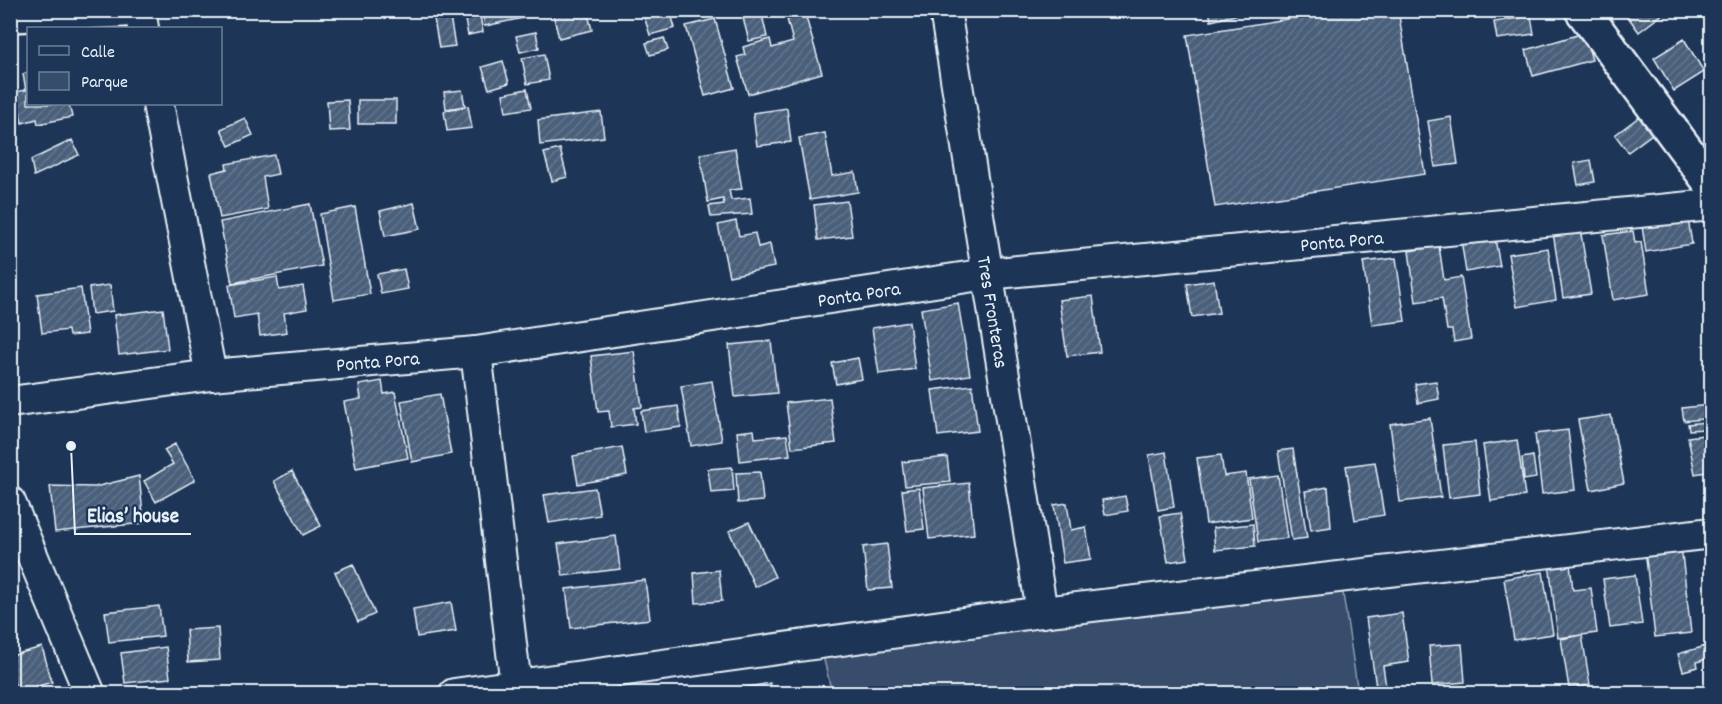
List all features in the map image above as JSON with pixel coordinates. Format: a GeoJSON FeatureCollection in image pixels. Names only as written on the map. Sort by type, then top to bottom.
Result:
{"type":"FeatureCollection","features":[{"type":"Feature","properties":{"kind":"street"},"geometry":{"type":"LineString","coordinates":[[10,15],[124,10]]}},
{"type":"Feature","properties":{"kind":"street"},"geometry":{"type":"LineString","coordinates":[[140,10],[143,27]]}},
{"type":"Feature","properties":{"kind":"street","name":"Tres Fronteras"},"geometry":{"type":"LineString","coordinates":[[945,10],[1042,612]]}},
{"type":"Feature","properties":{"kind":"street"},"geometry":{"type":"LineString","coordinates":[[1582,10],[1712,185]]}},
{"type":"Feature","properties":{"kind":"street"},"geometry":{"type":"LineString","coordinates":[[158,105],[211,375]]}},
{"type":"Feature","properties":{"kind":"street","name":"Ponta Pora"},"geometry":{"type":"LineString","coordinates":[[10,402],[211,375],[476,352],[987,274],[1712,205]]}},
{"type":"Feature","properties":{"kind":"street"},"geometry":{"type":"LineString","coordinates":[[476,352],[516,690]]}},
{"type":"Feature","properties":{"kind":"street"},"geometry":{"type":"LineString","coordinates":[[10,502],[90,693]]}},
{"type":"Feature","properties":{"kind":"street"},"geometry":{"type":"LineString","coordinates":[[454,693],[516,690],[1042,612],[1712,534]]}},
{"type":"Feature","properties":{"kind":"green space"},"geometry":{"type":"Polygon","coordinates":[[[1342,587],[1358,693],[832,693],[821,648],[1342,587]]]}},
{"type":"Feature","properties":{"kind":"building"},"geometry":{"type":"Polygon","coordinates":[[[463,10],[479,10],[483,32],[468,35],[463,10]]]}},
{"type":"Feature","properties":{"kind":"building"},"geometry":{"type":"Polygon","coordinates":[[[482,10],[547,10],[547,13],[485,26],[482,10]]]}},
{"type":"Feature","properties":{"kind":"building"},"geometry":{"type":"Polygon","coordinates":[[[552,10],[587,10],[592,30],[559,38],[552,10]]]}},
{"type":"Feature","properties":{"kind":"building"},"geometry":{"type":"Polygon","coordinates":[[[642,10],[670,10],[675,28],[650,35],[642,10]]]}},
{"type":"Feature","properties":{"kind":"building"},"geometry":{"type":"Polygon","coordinates":[[[741,10],[761,10],[767,37],[749,41],[741,10]]]}},
{"type":"Feature","properties":{"kind":"building"},"geometry":{"type":"Polygon","coordinates":[[[1209,10],[1246,10],[1247,12],[1211,21],[1209,10]]]}},
{"type":"Feature","properties":{"kind":"building"},"geometry":{"type":"Polygon","coordinates":[[[1342,10],[1398,10],[1425,174],[1215,207],[1187,35],[1342,10]]]}},
{"type":"Feature","properties":{"kind":"building"},"geometry":{"type":"Polygon","coordinates":[[[1490,10],[1519,10],[1520,13],[1491,18],[1490,10]]]}},
{"type":"Feature","properties":{"kind":"building"},"geometry":{"type":"Polygon","coordinates":[[[1623,10],[1668,10],[1639,32],[1623,10]]]}},
{"type":"Feature","properties":{"kind":"building"},"geometry":{"type":"Polygon","coordinates":[[[449,11],[455,46],[439,48],[433,13],[449,11]]]}},
{"type":"Feature","properties":{"kind":"building"},"geometry":{"type":"Polygon","coordinates":[[[805,14],[822,73],[748,94],[737,57],[745,55],[743,47],[770,39],[772,48],[793,42],[787,19],[805,14]]]}},
{"type":"Feature","properties":{"kind":"building"},"geometry":{"type":"Polygon","coordinates":[[[1531,16],[1534,34],[1497,39],[1494,22],[1531,16]]]}},
{"type":"Feature","properties":{"kind":"building"},"geometry":{"type":"Polygon","coordinates":[[[715,19],[734,88],[705,96],[686,26],[715,19]]]}},
{"type":"Feature","properties":{"kind":"building"},"geometry":{"type":"Polygon","coordinates":[[[536,32],[539,48],[520,52],[516,36],[536,32]]]}},
{"type":"Feature","properties":{"kind":"building"},"geometry":{"type":"Polygon","coordinates":[[[1584,33],[1592,60],[1533,76],[1526,50],[1584,33]]]}},
{"type":"Feature","properties":{"kind":"building"},"geometry":{"type":"Polygon","coordinates":[[[664,38],[668,50],[650,55],[646,43],[664,38]]]}},
{"type":"Feature","properties":{"kind":"building"},"geometry":{"type":"Polygon","coordinates":[[[1684,39],[1704,72],[1674,91],[1654,58],[1684,39]]]}},
{"type":"Feature","properties":{"kind":"building"},"geometry":{"type":"Polygon","coordinates":[[[544,54],[549,80],[527,84],[522,58],[544,54]]]}},
{"type":"Feature","properties":{"kind":"building"},"geometry":{"type":"Polygon","coordinates":[[[503,61],[509,83],[489,89],[482,67],[503,61]]]}},
{"type":"Feature","properties":{"kind":"building"},"geometry":{"type":"Polygon","coordinates":[[[27,72],[27,105],[69,105],[72,117],[38,124],[37,119],[22,123],[16,92],[26,90],[23,74],[27,72]]]}},
{"type":"Feature","properties":{"kind":"building"},"geometry":{"type":"Polygon","coordinates":[[[527,89],[531,108],[506,112],[503,94],[527,89]]]}},
{"type":"Feature","properties":{"kind":"building"},"geometry":{"type":"Polygon","coordinates":[[[462,90],[465,106],[446,109],[444,92],[462,90]]]}},
{"type":"Feature","properties":{"kind":"building"},"geometry":{"type":"Polygon","coordinates":[[[348,100],[350,130],[329,131],[327,101],[348,100]]]}},
{"type":"Feature","properties":{"kind":"building"},"geometry":{"type":"Polygon","coordinates":[[[358,100],[396,100],[396,124],[358,124],[358,100]]]}},
{"type":"Feature","properties":{"kind":"building"},"geometry":{"type":"Polygon","coordinates":[[[468,106],[472,128],[447,131],[444,111],[468,106]]]}},
{"type":"Feature","properties":{"kind":"building"},"geometry":{"type":"Polygon","coordinates":[[[787,108],[791,142],[757,146],[753,113],[787,108]]]}},
{"type":"Feature","properties":{"kind":"building"},"geometry":{"type":"Polygon","coordinates":[[[601,112],[604,137],[540,145],[538,120],[601,112]]]}},
{"type":"Feature","properties":{"kind":"building"},"geometry":{"type":"Polygon","coordinates":[[[1643,114],[1656,131],[1628,152],[1615,135],[1643,114]]]}},
{"type":"Feature","properties":{"kind":"building"},"geometry":{"type":"Polygon","coordinates":[[[1451,117],[1458,164],[1435,167],[1428,121],[1451,117]]]}},
{"type":"Feature","properties":{"kind":"building"},"geometry":{"type":"Polygon","coordinates":[[[245,118],[253,135],[229,146],[221,129],[245,118]]]}},
{"type":"Feature","properties":{"kind":"building"},"geometry":{"type":"Polygon","coordinates":[[[825,133],[832,176],[855,172],[858,192],[810,200],[799,138],[825,133]]]}},
{"type":"Feature","properties":{"kind":"building"},"geometry":{"type":"Polygon","coordinates":[[[72,140],[79,155],[34,176],[31,160],[72,140]]]}},
{"type":"Feature","properties":{"kind":"building"},"geometry":{"type":"Polygon","coordinates":[[[735,148],[742,189],[729,190],[731,200],[750,198],[752,214],[711,217],[709,206],[724,204],[723,199],[708,202],[700,154],[735,148]]]}},
{"type":"Feature","properties":{"kind":"building"},"geometry":{"type":"Polygon","coordinates":[[[560,149],[567,177],[552,181],[544,153],[560,149]]]}},
{"type":"Feature","properties":{"kind":"building"},"geometry":{"type":"Polygon","coordinates":[[[274,155],[278,174],[263,177],[268,209],[220,218],[211,173],[227,169],[226,164],[274,155]]]}},
{"type":"Feature","properties":{"kind":"building"},"geometry":{"type":"Polygon","coordinates":[[[1591,160],[1595,182],[1578,185],[1574,163],[1591,160]]]}},
{"type":"Feature","properties":{"kind":"building"},"geometry":{"type":"Polygon","coordinates":[[[847,201],[852,236],[818,240],[814,205],[847,201]]]}},
{"type":"Feature","properties":{"kind":"building"},"geometry":{"type":"Polygon","coordinates":[[[414,203],[420,229],[385,236],[380,211],[414,203]]]}},
{"type":"Feature","properties":{"kind":"building"},"geometry":{"type":"Polygon","coordinates":[[[310,204],[322,266],[232,283],[220,222],[310,204]]]}},
{"type":"Feature","properties":{"kind":"building"},"geometry":{"type":"Polygon","coordinates":[[[355,207],[370,294],[334,300],[320,214],[355,207]]]}},
{"type":"Feature","properties":{"kind":"building"},"geometry":{"type":"Polygon","coordinates":[[[1687,212],[1692,244],[1646,252],[1641,220],[1687,212]]]}},
{"type":"Feature","properties":{"kind":"building"},"geometry":{"type":"Polygon","coordinates":[[[736,221],[739,236],[755,233],[758,247],[770,244],[774,267],[729,276],[718,225],[736,221]]]}},
{"type":"Feature","properties":{"kind":"building"},"geometry":{"type":"Polygon","coordinates":[[[1493,228],[1500,266],[1466,272],[1460,233],[1493,228]]]}},
{"type":"Feature","properties":{"kind":"building"},"geometry":{"type":"Polygon","coordinates":[[[1580,228],[1591,294],[1563,298],[1553,232],[1580,228]]]}},
{"type":"Feature","properties":{"kind":"building"},"geometry":{"type":"Polygon","coordinates":[[[1633,231],[1635,243],[1641,242],[1649,294],[1613,300],[1603,235],[1633,231]]]}},
{"type":"Feature","properties":{"kind":"building"},"geometry":{"type":"Polygon","coordinates":[[[1439,246],[1444,280],[1461,277],[1471,339],[1454,342],[1452,330],[1447,330],[1442,298],[1416,302],[1409,251],[1439,246]]]}},
{"type":"Feature","properties":{"kind":"building"},"geometry":{"type":"Polygon","coordinates":[[[1548,248],[1556,300],[1517,307],[1508,254],[1548,248]]]}},
{"type":"Feature","properties":{"kind":"building"},"geometry":{"type":"Polygon","coordinates":[[[1396,258],[1405,321],[1372,325],[1363,262],[1396,258]]]}},
{"type":"Feature","properties":{"kind":"building"},"geometry":{"type":"Polygon","coordinates":[[[404,269],[408,289],[381,294],[377,274],[404,269]]]}},
{"type":"Feature","properties":{"kind":"building"},"geometry":{"type":"Polygon","coordinates":[[[277,277],[279,290],[303,286],[307,309],[284,313],[287,332],[260,336],[257,314],[234,318],[229,285],[277,277]]]}},
{"type":"Feature","properties":{"kind":"building"},"geometry":{"type":"Polygon","coordinates":[[[1214,280],[1219,313],[1192,317],[1187,284],[1214,280]]]}},
{"type":"Feature","properties":{"kind":"building"},"geometry":{"type":"Polygon","coordinates":[[[110,285],[113,311],[92,314],[89,288],[110,285]]]}},
{"type":"Feature","properties":{"kind":"building"},"geometry":{"type":"Polygon","coordinates":[[[81,288],[87,334],[69,336],[68,330],[42,333],[37,294],[81,288]]]}},
{"type":"Feature","properties":{"kind":"building"},"geometry":{"type":"Polygon","coordinates":[[[1093,296],[1100,352],[1067,356],[1059,300],[1093,296]]]}},
{"type":"Feature","properties":{"kind":"building"},"geometry":{"type":"Polygon","coordinates":[[[958,303],[970,375],[932,381],[921,309],[958,303]]]}},
{"type":"Feature","properties":{"kind":"building"},"geometry":{"type":"Polygon","coordinates":[[[163,309],[168,349],[119,355],[114,315],[163,309]]]}},
{"type":"Feature","properties":{"kind":"building"},"geometry":{"type":"Polygon","coordinates":[[[909,322],[915,369],[879,374],[872,328],[909,322]]]}},
{"type":"Feature","properties":{"kind":"building"},"geometry":{"type":"Polygon","coordinates":[[[771,341],[777,393],[735,397],[729,345],[771,341]]]}},
{"type":"Feature","properties":{"kind":"building"},"geometry":{"type":"Polygon","coordinates":[[[634,351],[642,407],[634,408],[636,424],[611,427],[609,411],[598,412],[591,356],[634,351]]]}},
{"type":"Feature","properties":{"kind":"building"},"geometry":{"type":"Polygon","coordinates":[[[858,358],[862,379],[836,384],[832,363],[858,358]]]}},
{"type":"Feature","properties":{"kind":"building"},"geometry":{"type":"Polygon","coordinates":[[[382,381],[384,394],[395,392],[408,458],[356,468],[344,402],[361,399],[359,385],[382,381]]]}},
{"type":"Feature","properties":{"kind":"building"},"geometry":{"type":"Polygon","coordinates":[[[712,381],[722,441],[691,446],[681,386],[712,381]]]}},
{"type":"Feature","properties":{"kind":"building"},"geometry":{"type":"Polygon","coordinates":[[[1436,381],[1439,399],[1418,403],[1415,384],[1436,381]]]}},
{"type":"Feature","properties":{"kind":"building"},"geometry":{"type":"Polygon","coordinates":[[[972,385],[978,431],[938,436],[932,390],[972,385]]]}},
{"type":"Feature","properties":{"kind":"building"},"geometry":{"type":"Polygon","coordinates":[[[440,394],[451,454],[412,462],[401,401],[440,394]]]}},
{"type":"Feature","properties":{"kind":"building"},"geometry":{"type":"Polygon","coordinates":[[[830,398],[836,443],[792,448],[786,403],[830,398]]]}},
{"type":"Feature","properties":{"kind":"building"},"geometry":{"type":"Polygon","coordinates":[[[1709,405],[1711,418],[1684,421],[1682,408],[1709,405]]]}},
{"type":"Feature","properties":{"kind":"building"},"geometry":{"type":"Polygon","coordinates":[[[678,406],[681,427],[644,432],[641,411],[678,406]]]}},
{"type":"Feature","properties":{"kind":"building"},"geometry":{"type":"Polygon","coordinates":[[[1611,415],[1624,483],[1591,490],[1578,420],[1611,415]]]}},
{"type":"Feature","properties":{"kind":"building"},"geometry":{"type":"Polygon","coordinates":[[[1430,418],[1441,497],[1400,502],[1390,424],[1430,418]]]}},
{"type":"Feature","properties":{"kind":"building"},"geometry":{"type":"Polygon","coordinates":[[[1705,422],[1705,429],[1689,430],[1688,424],[1705,422]]]}},
{"type":"Feature","properties":{"kind":"building"},"geometry":{"type":"Polygon","coordinates":[[[754,430],[755,438],[787,435],[790,455],[740,461],[737,432],[754,430]]]}},
{"type":"Feature","properties":{"kind":"building"},"geometry":{"type":"Polygon","coordinates":[[[1568,430],[1575,490],[1542,494],[1535,434],[1568,430]]]}},
{"type":"Feature","properties":{"kind":"building"},"geometry":{"type":"Polygon","coordinates":[[[1712,434],[1712,471],[1695,474],[1688,437],[1712,434]]]}},
{"type":"Feature","properties":{"kind":"building"},"geometry":{"type":"Polygon","coordinates":[[[1517,440],[1525,496],[1491,501],[1483,445],[1517,440]]]}},
{"type":"Feature","properties":{"kind":"building"},"geometry":{"type":"Polygon","coordinates":[[[1475,442],[1480,494],[1449,498],[1443,445],[1475,442]]]}},
{"type":"Feature","properties":{"kind":"building"},"geometry":{"type":"Polygon","coordinates":[[[175,444],[195,480],[156,502],[144,481],[173,464],[164,450],[175,444]]]}},
{"type":"Feature","properties":{"kind":"building"},"geometry":{"type":"Polygon","coordinates":[[[622,447],[627,475],[578,484],[573,456],[622,447]]]}},
{"type":"Feature","properties":{"kind":"building"},"geometry":{"type":"Polygon","coordinates":[[[1293,449],[1307,538],[1292,540],[1278,451],[1293,449]]]}},
{"type":"Feature","properties":{"kind":"building"},"geometry":{"type":"Polygon","coordinates":[[[1166,452],[1174,507],[1158,510],[1149,455],[1166,452]]]}},
{"type":"Feature","properties":{"kind":"building"},"geometry":{"type":"Polygon","coordinates":[[[1221,455],[1224,476],[1246,473],[1252,518],[1206,524],[1197,458],[1221,455]]]}},
{"type":"Feature","properties":{"kind":"building"},"geometry":{"type":"Polygon","coordinates":[[[1533,456],[1536,478],[1524,480],[1522,458],[1533,456]]]}},
{"type":"Feature","properties":{"kind":"building"},"geometry":{"type":"Polygon","coordinates":[[[947,457],[950,482],[905,486],[902,462],[947,457]]]}},
{"type":"Feature","properties":{"kind":"building"},"geometry":{"type":"Polygon","coordinates":[[[1375,462],[1384,515],[1355,520],[1346,466],[1375,462]]]}},
{"type":"Feature","properties":{"kind":"building"},"geometry":{"type":"Polygon","coordinates":[[[732,467],[734,491],[711,493],[708,469],[732,467]]]}},
{"type":"Feature","properties":{"kind":"building"},"geometry":{"type":"Polygon","coordinates":[[[292,471],[321,526],[303,535],[274,481],[292,471]]]}},
{"type":"Feature","properties":{"kind":"building"},"geometry":{"type":"Polygon","coordinates":[[[760,472],[763,501],[738,503],[736,473],[760,472]]]}},
{"type":"Feature","properties":{"kind":"building"},"geometry":{"type":"Polygon","coordinates":[[[1278,475],[1287,538],[1258,542],[1249,479],[1278,475]]]}},
{"type":"Feature","properties":{"kind":"building"},"geometry":{"type":"Polygon","coordinates":[[[139,476],[144,523],[55,532],[50,486],[95,487],[139,476]]]}},
{"type":"Feature","properties":{"kind":"building"},"geometry":{"type":"Polygon","coordinates":[[[969,483],[974,534],[929,539],[923,488],[969,483]]]}},
{"type":"Feature","properties":{"kind":"building"},"geometry":{"type":"Polygon","coordinates":[[[1328,487],[1331,527],[1311,530],[1305,491],[1328,487]]]}},
{"type":"Feature","properties":{"kind":"building"},"geometry":{"type":"Polygon","coordinates":[[[595,488],[600,515],[549,523],[544,495],[595,488]]]}},
{"type":"Feature","properties":{"kind":"building"},"geometry":{"type":"Polygon","coordinates":[[[919,488],[924,529],[907,531],[902,490],[919,488]]]}},
{"type":"Feature","properties":{"kind":"building"},"geometry":{"type":"Polygon","coordinates":[[[1125,496],[1128,511],[1105,515],[1102,500],[1125,496]]]}},
{"type":"Feature","properties":{"kind":"building"},"geometry":{"type":"Polygon","coordinates":[[[1067,503],[1071,530],[1086,527],[1091,559],[1063,563],[1054,505],[1067,503]]]}},
{"type":"Feature","properties":{"kind":"building"},"geometry":{"type":"Polygon","coordinates":[[[1180,513],[1188,559],[1168,562],[1160,516],[1180,513]]]}},
{"type":"Feature","properties":{"kind":"building"},"geometry":{"type":"Polygon","coordinates":[[[749,522],[775,577],[755,587],[729,531],[749,522]]]}},
{"type":"Feature","properties":{"kind":"building"},"geometry":{"type":"Polygon","coordinates":[[[1253,524],[1255,546],[1215,550],[1213,528],[1253,524]]]}},
{"type":"Feature","properties":{"kind":"building"},"geometry":{"type":"Polygon","coordinates":[[[616,536],[620,569],[563,576],[558,544],[616,536]]]}},
{"type":"Feature","properties":{"kind":"building"},"geometry":{"type":"Polygon","coordinates":[[[887,544],[892,588],[868,590],[863,547],[887,544]]]}},
{"type":"Feature","properties":{"kind":"building"},"geometry":{"type":"Polygon","coordinates":[[[1681,546],[1691,633],[1655,637],[1645,550],[1681,546]]]}},
{"type":"Feature","properties":{"kind":"building"},"geometry":{"type":"Polygon","coordinates":[[[1548,554],[1570,564],[1573,590],[1591,588],[1597,633],[1558,638],[1548,554]]]}},
{"type":"Feature","properties":{"kind":"building"},"geometry":{"type":"Polygon","coordinates":[[[353,564],[375,614],[358,622],[335,572],[353,564]]]}},
{"type":"Feature","properties":{"kind":"building"},"geometry":{"type":"Polygon","coordinates":[[[719,570],[722,601],[696,603],[694,573],[719,570]]]}},
{"type":"Feature","properties":{"kind":"building"},"geometry":{"type":"Polygon","coordinates":[[[1543,572],[1553,634],[1514,640],[1504,579],[1543,572]]]}},
{"type":"Feature","properties":{"kind":"building"},"geometry":{"type":"Polygon","coordinates":[[[1635,575],[1642,624],[1610,628],[1603,579],[1635,575]]]}},
{"type":"Feature","properties":{"kind":"building"},"geometry":{"type":"Polygon","coordinates":[[[645,580],[650,619],[571,628],[566,589],[645,580]]]}},
{"type":"Feature","properties":{"kind":"building"},"geometry":{"type":"Polygon","coordinates":[[[451,602],[456,631],[417,637],[413,609],[451,602]]]}},
{"type":"Feature","properties":{"kind":"building"},"geometry":{"type":"Polygon","coordinates":[[[159,606],[163,636],[109,642],[105,612],[159,606]]]}},
{"type":"Feature","properties":{"kind":"building"},"geometry":{"type":"Polygon","coordinates":[[[1402,613],[1409,662],[1383,666],[1387,694],[1377,694],[1366,618],[1402,613]]]}},
{"type":"Feature","properties":{"kind":"building"},"geometry":{"type":"Polygon","coordinates":[[[218,628],[220,660],[188,662],[186,630],[218,628]]]}},
{"type":"Feature","properties":{"kind":"building"},"geometry":{"type":"Polygon","coordinates":[[[1582,635],[1590,685],[1569,688],[1561,639],[1582,635]]]}},
{"type":"Feature","properties":{"kind":"building"},"geometry":{"type":"Polygon","coordinates":[[[1462,644],[1465,682],[1432,685],[1429,646],[1462,644]]]}},
{"type":"Feature","properties":{"kind":"building"},"geometry":{"type":"Polygon","coordinates":[[[1706,646],[1709,658],[1697,662],[1698,667],[1683,671],[1678,654],[1706,646]]]}},
{"type":"Feature","properties":{"kind":"building"},"geometry":{"type":"Polygon","coordinates":[[[42,647],[52,682],[17,692],[10,668],[10,656],[42,647]]]}},
{"type":"Feature","properties":{"kind":"building"},"geometry":{"type":"Polygon","coordinates":[[[166,647],[170,678],[125,683],[121,653],[166,647]]]}},
{"type":"Feature","properties":{"kind":"building"},"geometry":{"type":"Polygon","coordinates":[[[770,683],[772,694],[743,694],[742,688],[770,683]]]}},
{"type":"Feature","properties":{"kind":"place","name":"Elias’ house"},"geometry":{"type":"Point","coordinates":[71,446]}}]}
